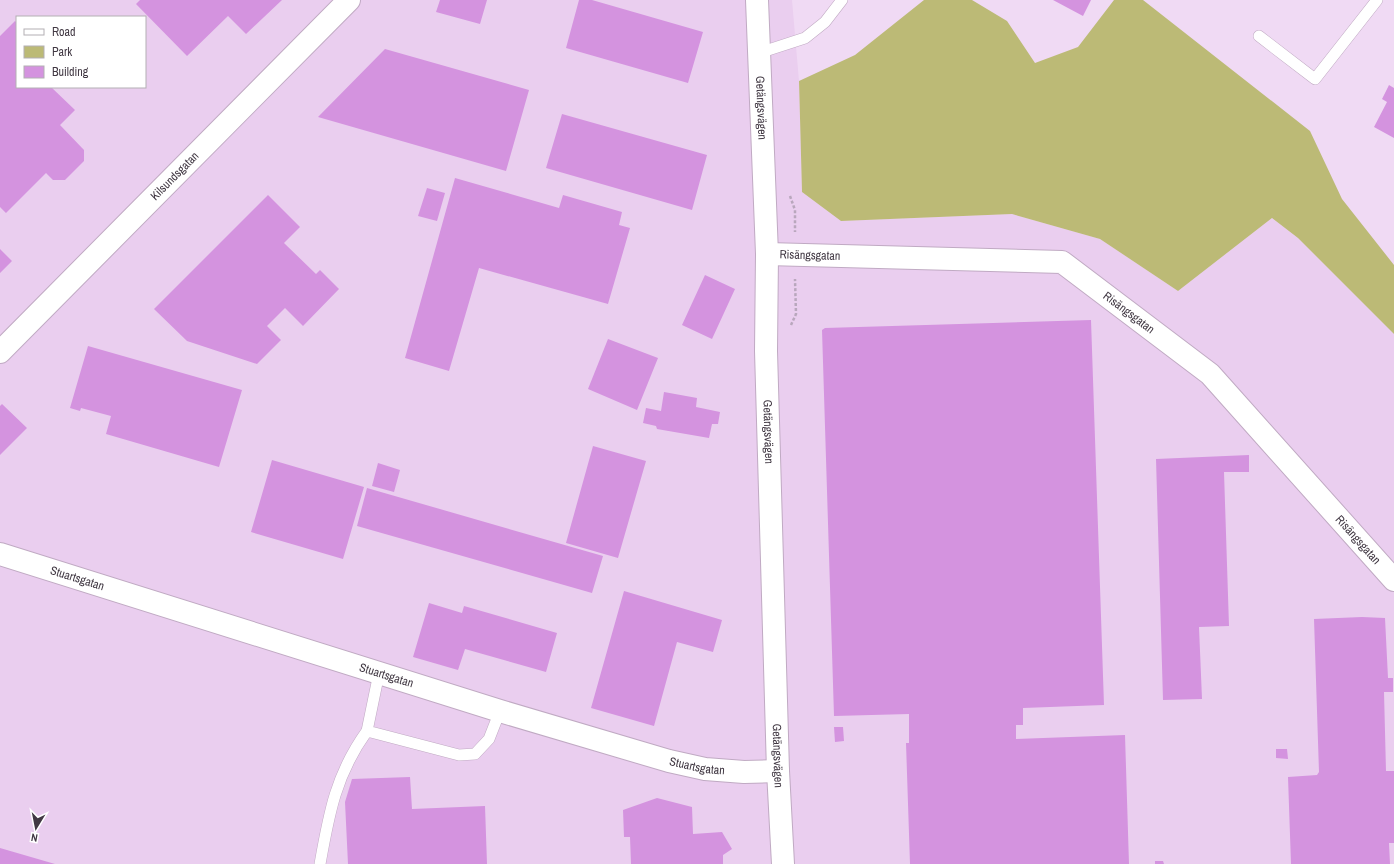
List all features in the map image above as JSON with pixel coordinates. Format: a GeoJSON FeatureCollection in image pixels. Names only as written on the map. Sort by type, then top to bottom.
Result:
{"type":"FeatureCollection","features":[{"type":"Feature","properties":{"kind":"street","name":"Kilsundsgatan"},"geometry":{"type":"LineString","coordinates":[[0,352],[349,0]]}},
{"type":"Feature","properties":{"kind":"street","name":"Getängsvägen"},"geometry":{"type":"LineString","coordinates":[[757,0],[767,254],[766,351],[778,771],[783,864]]}},
{"type":"Feature","properties":{"kind":"street","name":"Risängsgatan"},"geometry":{"type":"LineString","coordinates":[[767,254],[1062,262],[1210,374],[1394,580]]}},
{"type":"Feature","properties":{"kind":"street","name":"Stuartsgatan"},"geometry":{"type":"LineString","coordinates":[[0,554],[500,711],[669,761],[705,769],[744,772],[778,771]]}},
{"type":"Feature","properties":{"kind":"lane"},"geometry":{"type":"LineString","coordinates":[[759,54],[805,38],[825,22],[842,0]]}},
{"type":"Feature","properties":{"kind":"lane"},"geometry":{"type":"LineString","coordinates":[[1259,36],[1315,79],[1377,0]]}},
{"type":"Feature","properties":{"kind":"lane"},"geometry":{"type":"LineString","coordinates":[[320,864],[331,804],[352,752],[367,731],[379,673]]}},
{"type":"Feature","properties":{"kind":"lane"},"geometry":{"type":"LineString","coordinates":[[367,731],[459,755],[475,754],[489,739],[500,711]]}},
{"type":"Feature","properties":{"kind":"shaded area"},"geometry":{"type":"Polygon","coordinates":[[[0,0],[792,0],[799,81],[802,192],[841,221],[1012,214],[1100,239],[1178,291],[1272,218],[1298,238],[1394,334],[1394,864],[0,864],[0,0]]]}},
{"type":"Feature","properties":{"kind":"green space"},"geometry":{"type":"Polygon","coordinates":[[[924,0],[972,0],[1007,21],[1035,63],[1078,47],[1114,0],[1143,0],[1310,131],[1342,199],[1394,265],[1394,334],[1298,238],[1272,218],[1178,291],[1100,239],[1012,214],[841,221],[802,192],[799,81],[855,55],[924,0]]]}},
{"type":"Feature","properties":{"kind":"building"},"geometry":{"type":"Polygon","coordinates":[[[140,0],[282,0],[246,34],[228,16],[187,56],[136,4],[140,0]]]}},
{"type":"Feature","properties":{"kind":"building"},"geometry":{"type":"Polygon","coordinates":[[[440,0],[487,0],[480,24],[436,12],[440,0]]]}},
{"type":"Feature","properties":{"kind":"building"},"geometry":{"type":"Polygon","coordinates":[[[579,0],[592,0],[703,32],[688,83],[566,48],[579,0]]]}},
{"type":"Feature","properties":{"kind":"building"},"geometry":{"type":"Polygon","coordinates":[[[1053,0],[1091,0],[1083,16],[1053,0]]]}},
{"type":"Feature","properties":{"kind":"building"},"geometry":{"type":"Polygon","coordinates":[[[15,21],[16,22],[16,88],[52,88],[75,110],[60,125],[84,150],[84,161],[65,180],[53,180],[46,173],[6,213],[0,207],[0,36],[15,21]]]}},
{"type":"Feature","properties":{"kind":"building"},"geometry":{"type":"Polygon","coordinates":[[[385,49],[529,90],[506,171],[318,117],[385,49]]]}},
{"type":"Feature","properties":{"kind":"building"},"geometry":{"type":"Polygon","coordinates":[[[1389,85],[1394,88],[1394,138],[1374,127],[1387,102],[1382,99],[1389,85]]]}},
{"type":"Feature","properties":{"kind":"building"},"geometry":{"type":"Polygon","coordinates":[[[562,114],[707,155],[692,210],[546,168],[562,114]]]}},
{"type":"Feature","properties":{"kind":"building"},"geometry":{"type":"Polygon","coordinates":[[[455,178],[559,208],[563,195],[622,212],[619,225],[630,228],[608,304],[479,268],[449,371],[405,358],[455,178]]]}},
{"type":"Feature","properties":{"kind":"building"},"geometry":{"type":"Polygon","coordinates":[[[427,188],[445,193],[437,221],[418,216],[427,188]]]}},
{"type":"Feature","properties":{"kind":"building"},"geometry":{"type":"Polygon","coordinates":[[[268,195],[300,227],[284,243],[316,274],[320,270],[339,289],[303,326],[285,308],[267,326],[281,340],[257,364],[187,341],[154,309],[268,195]]]}},
{"type":"Feature","properties":{"kind":"building"},"geometry":{"type":"Polygon","coordinates":[[[0,249],[12,261],[0,273],[0,249]]]}},
{"type":"Feature","properties":{"kind":"building"},"geometry":{"type":"Polygon","coordinates":[[[705,275],[735,289],[712,339],[682,325],[705,275]]]}},
{"type":"Feature","properties":{"kind":"building"},"geometry":{"type":"Polygon","coordinates":[[[1091,320],[1104,705],[1023,708],[1023,725],[1016,725],[1016,739],[1125,735],[1129,864],[910,864],[906,743],[909,743],[909,714],[834,716],[822,330],[825,328],[1091,320]]]}},
{"type":"Feature","properties":{"kind":"building"},"geometry":{"type":"Polygon","coordinates":[[[608,339],[658,358],[637,410],[588,389],[608,339]]]}},
{"type":"Feature","properties":{"kind":"building"},"geometry":{"type":"Polygon","coordinates":[[[88,346],[242,390],[219,467],[106,434],[111,416],[81,408],[80,411],[70,408],[88,346]]]}},
{"type":"Feature","properties":{"kind":"building"},"geometry":{"type":"Polygon","coordinates":[[[664,392],[697,398],[696,407],[720,412],[718,424],[712,424],[709,438],[657,429],[656,426],[643,423],[646,408],[661,411],[664,392]]]}},
{"type":"Feature","properties":{"kind":"building"},"geometry":{"type":"Polygon","coordinates":[[[2,404],[27,428],[0,455],[0,406],[2,404]]]}},
{"type":"Feature","properties":{"kind":"building"},"geometry":{"type":"Polygon","coordinates":[[[593,446],[646,461],[618,558],[566,543],[593,446]]]}},
{"type":"Feature","properties":{"kind":"building"},"geometry":{"type":"Polygon","coordinates":[[[1249,455],[1249,472],[1224,472],[1229,626],[1199,627],[1202,699],[1163,700],[1156,459],[1249,455]]]}},
{"type":"Feature","properties":{"kind":"building"},"geometry":{"type":"Polygon","coordinates":[[[272,460],[364,487],[343,559],[251,532],[272,460]]]}},
{"type":"Feature","properties":{"kind":"building"},"geometry":{"type":"Polygon","coordinates":[[[378,463],[400,470],[394,492],[372,486],[378,463]]]}},
{"type":"Feature","properties":{"kind":"building"},"geometry":{"type":"Polygon","coordinates":[[[367,488],[603,556],[592,593],[357,526],[367,488]]]}},
{"type":"Feature","properties":{"kind":"building"},"geometry":{"type":"Polygon","coordinates":[[[624,591],[722,620],[713,652],[677,642],[654,726],[591,708],[624,591]]]}},
{"type":"Feature","properties":{"kind":"building"},"geometry":{"type":"Polygon","coordinates":[[[429,603],[462,613],[464,606],[557,633],[546,672],[465,649],[458,670],[413,657],[429,603]]]}},
{"type":"Feature","properties":{"kind":"building"},"geometry":{"type":"Polygon","coordinates":[[[1362,617],[1385,618],[1388,678],[1393,678],[1393,692],[1384,692],[1386,771],[1394,771],[1394,843],[1389,843],[1390,864],[1291,864],[1288,777],[1317,775],[1319,772],[1314,619],[1362,617]]]}},
{"type":"Feature","properties":{"kind":"building"},"geometry":{"type":"Polygon","coordinates":[[[834,727],[843,727],[844,741],[835,742],[834,727]]]}},
{"type":"Feature","properties":{"kind":"building"},"geometry":{"type":"Polygon","coordinates":[[[1276,749],[1287,749],[1288,759],[1276,758],[1276,749]]]}},
{"type":"Feature","properties":{"kind":"building"},"geometry":{"type":"Polygon","coordinates":[[[410,777],[412,809],[485,806],[487,864],[348,864],[345,802],[352,779],[410,777]]]}},
{"type":"Feature","properties":{"kind":"building"},"geometry":{"type":"Polygon","coordinates":[[[657,798],[692,807],[693,834],[722,832],[732,849],[723,855],[723,864],[631,864],[630,837],[624,837],[623,810],[657,798]]]}},
{"type":"Feature","properties":{"kind":"building"},"geometry":{"type":"Polygon","coordinates":[[[0,848],[55,864],[0,864],[0,848]]]}},
{"type":"Feature","properties":{"kind":"building"},"geometry":{"type":"Polygon","coordinates":[[[1155,861],[1163,861],[1164,864],[1155,864],[1155,861]]]}}]}
